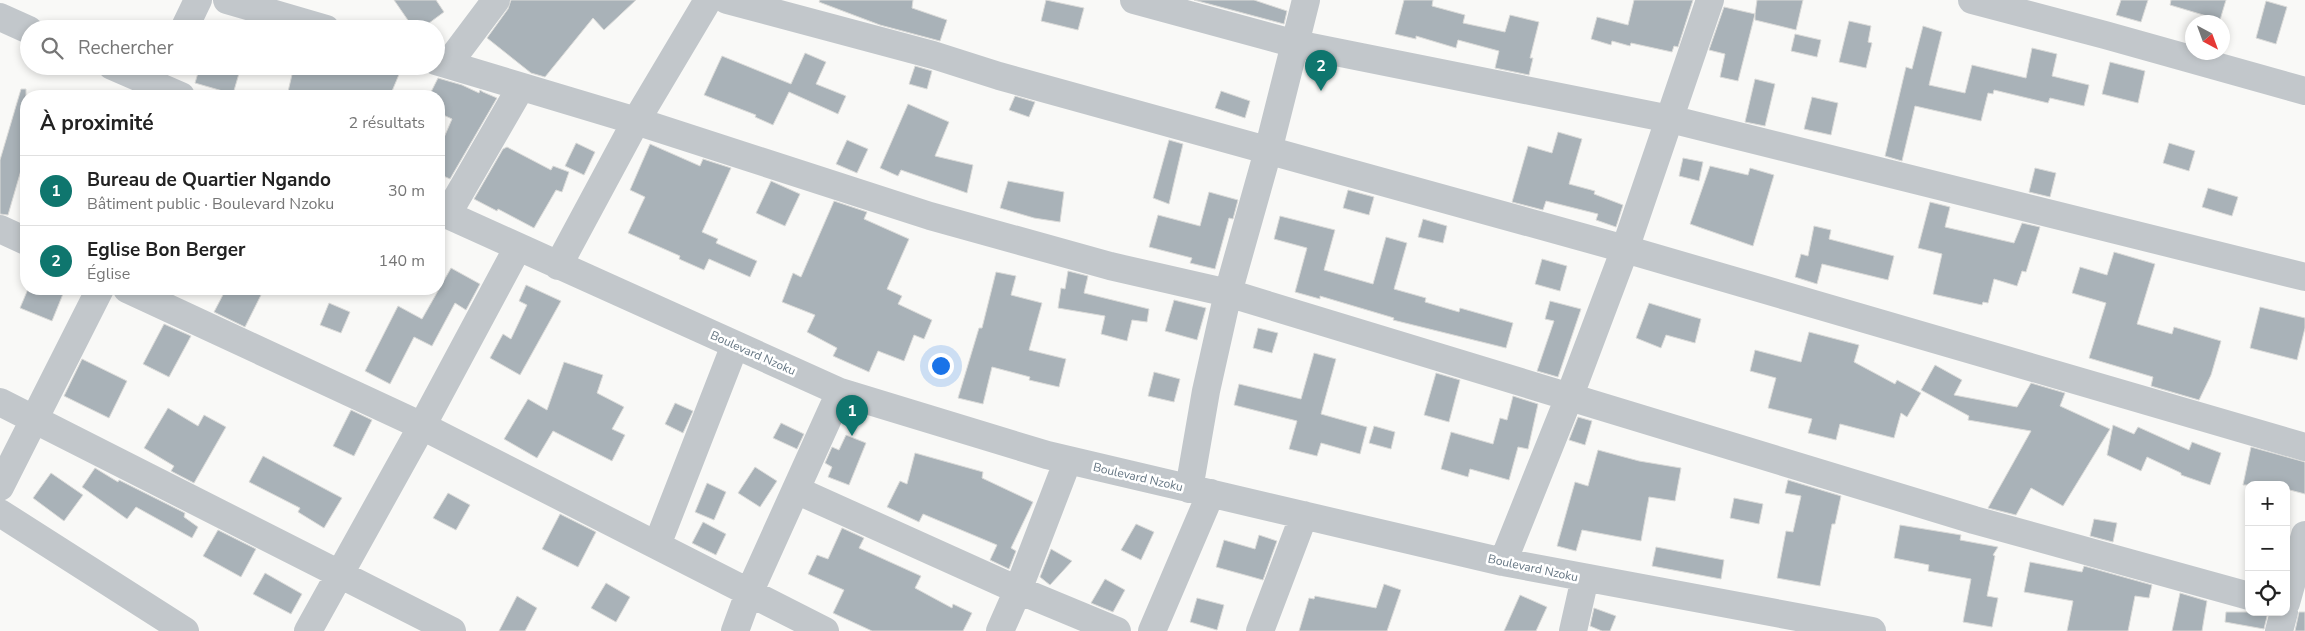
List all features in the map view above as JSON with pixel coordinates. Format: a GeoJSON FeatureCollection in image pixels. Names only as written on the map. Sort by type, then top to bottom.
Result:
{"type":"FeatureCollection","features":[{"type":"Feature","properties":{"kind":"street"},"geometry":{"type":"LineString","coordinates":[[188,20],[198,0]]}},
{"type":"Feature","properties":{"kind":"street"},"geometry":{"type":"LineString","coordinates":[[227,0],[295,20]]}},
{"type":"Feature","properties":{"kind":"street"},"geometry":{"type":"LineString","coordinates":[[445,60],[496,0]]}},
{"type":"Feature","properties":{"kind":"street"},"geometry":{"type":"LineString","coordinates":[[558,266],[636,121],[708,0]]}},
{"type":"Feature","properties":{"kind":"street"},"geometry":{"type":"LineString","coordinates":[[727,0],[932,55],[999,76],[1625,249],[2305,447]]}},
{"type":"Feature","properties":{"kind":"street"},"geometry":{"type":"LineString","coordinates":[[1134,0],[1296,44],[1670,119],[2305,277]]}},
{"type":"Feature","properties":{"kind":"street"},"geometry":{"type":"LineString","coordinates":[[1152,631],[1200,491],[1206,391],[1228,293],[1268,151],[1306,0]]}},
{"type":"Feature","properties":{"kind":"street"},"geometry":{"type":"LineString","coordinates":[[1503,562],[1570,395],[1625,249],[1710,0]]}},
{"type":"Feature","properties":{"kind":"street"},"geometry":{"type":"LineString","coordinates":[[1972,0],[2305,91]]}},
{"type":"Feature","properties":{"kind":"street"},"geometry":{"type":"LineString","coordinates":[[0,17],[20,26]]}},
{"type":"Feature","properties":{"kind":"street"},"geometry":{"type":"LineString","coordinates":[[445,64],[636,121],[930,216],[1110,266],[1228,293],[1570,395],[1974,520],[2245,595]]}},
{"type":"Feature","properties":{"kind":"street"},"geometry":{"type":"LineString","coordinates":[[161,76],[175,90]]}},
{"type":"Feature","properties":{"kind":"street"},"geometry":{"type":"LineString","coordinates":[[445,210],[521,86]]}},
{"type":"Feature","properties":{"kind":"street","name":"Boulevard Nzoku"},"geometry":{"type":"LineString","coordinates":[[445,214],[840,392],[1068,460],[1503,562],[1872,631]]}},
{"type":"Feature","properties":{"kind":"street"},"geometry":{"type":"LineString","coordinates":[[0,229],[20,238]]}},
{"type":"Feature","properties":{"kind":"street"},"geometry":{"type":"LineString","coordinates":[[308,631],[422,426],[518,247]]}},
{"type":"Feature","properties":{"kind":"street"},"geometry":{"type":"LineString","coordinates":[[0,487],[97,295]]}},
{"type":"Feature","properties":{"kind":"street"},"geometry":{"type":"LineString","coordinates":[[140,295],[422,426],[824,631]]}},
{"type":"Feature","properties":{"kind":"street"},"geometry":{"type":"LineString","coordinates":[[657,545],[735,344]]}},
{"type":"Feature","properties":{"kind":"street"},"geometry":{"type":"LineString","coordinates":[[735,631],[749,593],[840,392]]}},
{"type":"Feature","properties":{"kind":"street"},"geometry":{"type":"LineString","coordinates":[[0,402],[452,631]]}},
{"type":"Feature","properties":{"kind":"street"},"geometry":{"type":"LineString","coordinates":[[1000,631],[1018,590],[1068,460]]}},
{"type":"Feature","properties":{"kind":"street"},"geometry":{"type":"LineString","coordinates":[[796,490],[1018,590],[1117,631]]}},
{"type":"Feature","properties":{"kind":"street"},"geometry":{"type":"LineString","coordinates":[[0,513],[185,631]]}},
{"type":"Feature","properties":{"kind":"street"},"geometry":{"type":"LineString","coordinates":[[1260,631],[1304,516]]}},
{"type":"Feature","properties":{"kind":"street"},"geometry":{"type":"LineString","coordinates":[[2290,589],[2305,535]]}},
{"type":"Feature","properties":{"kind":"street"},"geometry":{"type":"LineString","coordinates":[[1573,631],[1585,578]]}},
{"type":"Feature","properties":{"kind":"street"},"geometry":{"type":"LineString","coordinates":[[2278,631],[2283,616]]}},
{"type":"Feature","properties":{"kind":"building"},"geometry":{"type":"Polygon","coordinates":[[[394,0],[436,0],[444,12],[433,20],[408,20],[394,0]]]}},
{"type":"Feature","properties":{"kind":"building"},"geometry":{"type":"Polygon","coordinates":[[[511,0],[636,0],[604,30],[593,18],[545,77],[531,73],[487,38],[508,9],[511,0]]]}},
{"type":"Feature","properties":{"kind":"building"},"geometry":{"type":"Polygon","coordinates":[[[820,0],[913,0],[912,8],[947,20],[940,41],[880,25],[819,2],[820,0]]]}},
{"type":"Feature","properties":{"kind":"building"},"geometry":{"type":"Polygon","coordinates":[[[1046,0],[1084,8],[1078,30],[1041,21],[1046,0]]]}},
{"type":"Feature","properties":{"kind":"building"},"geometry":{"type":"Polygon","coordinates":[[[1194,0],[1254,0],[1287,11],[1284,24],[1194,0]]]}},
{"type":"Feature","properties":{"kind":"building"},"geometry":{"type":"Polygon","coordinates":[[[1404,0],[1433,0],[1432,6],[1465,15],[1463,23],[1505,32],[1510,15],[1539,22],[1530,58],[1533,58],[1529,75],[1495,68],[1499,51],[1458,40],[1456,48],[1416,36],[1416,39],[1395,34],[1404,0]]]}},
{"type":"Feature","properties":{"kind":"building"},"geometry":{"type":"Polygon","coordinates":[[[1634,0],[1693,0],[1678,47],[1674,46],[1672,52],[1631,43],[1630,46],[1612,41],[1611,45],[1591,39],[1597,17],[1628,25],[1634,0]]]}},
{"type":"Feature","properties":{"kind":"building"},"geometry":{"type":"Polygon","coordinates":[[[1757,0],[1803,0],[1796,30],[1755,20],[1757,0]]]}},
{"type":"Feature","properties":{"kind":"building"},"geometry":{"type":"Polygon","coordinates":[[[2121,0],[2148,0],[2141,22],[2116,15],[2121,0]]]}},
{"type":"Feature","properties":{"kind":"building"},"geometry":{"type":"Polygon","coordinates":[[[2171,0],[2226,0],[2222,15],[2203,15],[2170,5],[2171,0]]]}},
{"type":"Feature","properties":{"kind":"building"},"geometry":{"type":"Polygon","coordinates":[[[2266,1],[2287,7],[2276,44],[2256,38],[2266,1]]]}},
{"type":"Feature","properties":{"kind":"building"},"geometry":{"type":"Polygon","coordinates":[[[1724,7],[1755,14],[1738,81],[1720,77],[1725,54],[1709,50],[1724,7]]]}},
{"type":"Feature","properties":{"kind":"building"},"geometry":{"type":"Polygon","coordinates":[[[1849,21],[1871,26],[1868,42],[1872,43],[1866,68],[1839,62],[1849,21]]]}},
{"type":"Feature","properties":{"kind":"building"},"geometry":{"type":"Polygon","coordinates":[[[1923,26],[1942,32],[1929,85],[1965,93],[1972,65],[2026,78],[2032,48],[2057,54],[2052,76],[2089,85],[2084,106],[2050,98],[2048,103],[1994,90],[1993,94],[1988,93],[1981,121],[1915,106],[1902,161],[1885,156],[1906,67],[1912,69],[1923,26]]]}},
{"type":"Feature","properties":{"kind":"building"},"geometry":{"type":"Polygon","coordinates":[[[1795,34],[1821,40],[1817,57],[1791,51],[1795,34]]]}},
{"type":"Feature","properties":{"kind":"building"},"geometry":{"type":"Polygon","coordinates":[[[805,53],[826,62],[816,84],[846,96],[838,114],[789,92],[773,125],[755,117],[756,115],[704,95],[722,56],[791,84],[805,53]]]}},
{"type":"Feature","properties":{"kind":"building"},"geometry":{"type":"Polygon","coordinates":[[[2110,62],[2145,71],[2138,103],[2102,94],[2110,62]]]}},
{"type":"Feature","properties":{"kind":"building"},"geometry":{"type":"Polygon","coordinates":[[[915,66],[932,71],[927,89],[909,84],[915,66]]]}},
{"type":"Feature","properties":{"kind":"building"},"geometry":{"type":"Polygon","coordinates":[[[197,75],[239,75],[234,90],[219,90],[195,83],[197,75]]]}},
{"type":"Feature","properties":{"kind":"building"},"geometry":{"type":"Polygon","coordinates":[[[292,75],[399,75],[392,90],[288,90],[292,75]]]}},
{"type":"Feature","properties":{"kind":"building"},"geometry":{"type":"Polygon","coordinates":[[[438,78],[462,85],[479,93],[480,90],[497,98],[450,179],[445,177],[445,135],[452,119],[445,116],[445,90],[432,90],[438,78]]]}},
{"type":"Feature","properties":{"kind":"building"},"geometry":{"type":"Polygon","coordinates":[[[1755,79],[1775,84],[1765,126],[1745,122],[1755,79]]]}},
{"type":"Feature","properties":{"kind":"building"},"geometry":{"type":"Polygon","coordinates":[[[1221,91],[1250,101],[1245,118],[1215,108],[1221,91]]]}},
{"type":"Feature","properties":{"kind":"building"},"geometry":{"type":"Polygon","coordinates":[[[20,92],[20,174],[8,215],[0,214],[0,160],[20,92]]]}},
{"type":"Feature","properties":{"kind":"building"},"geometry":{"type":"Polygon","coordinates":[[[1015,96],[1035,102],[1029,117],[1009,110],[1015,96]]]}},
{"type":"Feature","properties":{"kind":"building"},"geometry":{"type":"Polygon","coordinates":[[[1812,97],[1838,103],[1831,135],[1804,129],[1812,97]]]}},
{"type":"Feature","properties":{"kind":"building"},"geometry":{"type":"Polygon","coordinates":[[[908,104],[949,122],[935,156],[973,165],[967,193],[901,170],[898,176],[880,168],[908,104]]]}},
{"type":"Feature","properties":{"kind":"building"},"geometry":{"type":"Polygon","coordinates":[[[1558,132],[1582,139],[1569,184],[1595,191],[1594,194],[1623,205],[1616,227],[1596,220],[1598,214],[1546,201],[1543,210],[1512,202],[1528,146],[1552,153],[1558,132]]]}},
{"type":"Feature","properties":{"kind":"building"},"geometry":{"type":"Polygon","coordinates":[[[847,140],[868,149],[857,173],[836,164],[847,140]]]}},
{"type":"Feature","properties":{"kind":"building"},"geometry":{"type":"Polygon","coordinates":[[[1169,140],[1183,144],[1169,204],[1153,198],[1169,140]]]}},
{"type":"Feature","properties":{"kind":"building"},"geometry":{"type":"Polygon","coordinates":[[[576,143],[595,152],[584,175],[565,166],[576,143]]]}},
{"type":"Feature","properties":{"kind":"building"},"geometry":{"type":"Polygon","coordinates":[[[2169,143],[2195,151],[2189,171],[2163,163],[2169,143]]]}},
{"type":"Feature","properties":{"kind":"building"},"geometry":{"type":"Polygon","coordinates":[[[650,144],[700,166],[703,159],[731,168],[702,232],[718,239],[716,243],[757,261],[750,277],[709,259],[704,270],[679,259],[680,256],[628,233],[645,197],[630,190],[650,144]]]}},
{"type":"Feature","properties":{"kind":"building"},"geometry":{"type":"Polygon","coordinates":[[[507,147],[551,170],[553,166],[569,172],[562,192],[556,190],[534,228],[474,199],[503,149],[507,147]]]}},
{"type":"Feature","properties":{"kind":"building"},"geometry":{"type":"Polygon","coordinates":[[[1683,158],[1703,162],[1699,181],[1679,176],[1683,158]]]}},
{"type":"Feature","properties":{"kind":"building"},"geometry":{"type":"Polygon","coordinates":[[[1710,166],[1748,175],[1750,168],[1774,175],[1753,246],[1690,224],[1710,166]]]}},
{"type":"Feature","properties":{"kind":"building"},"geometry":{"type":"Polygon","coordinates":[[[2035,168],[2056,173],[2050,197],[2029,192],[2035,168]]]}},
{"type":"Feature","properties":{"kind":"building"},"geometry":{"type":"Polygon","coordinates":[[[771,181],[800,194],[785,226],[756,213],[771,181]]]}},
{"type":"Feature","properties":{"kind":"building"},"geometry":{"type":"Polygon","coordinates":[[[1008,181],[1064,192],[1060,222],[1034,218],[1000,208],[1008,181]]]}},
{"type":"Feature","properties":{"kind":"building"},"geometry":{"type":"Polygon","coordinates":[[[2208,188],[2238,197],[2232,216],[2202,207],[2208,188]]]}},
{"type":"Feature","properties":{"kind":"building"},"geometry":{"type":"Polygon","coordinates":[[[1348,190],[1374,197],[1369,215],[1343,208],[1348,190]]]}},
{"type":"Feature","properties":{"kind":"building"},"geometry":{"type":"Polygon","coordinates":[[[1209,192],[1238,200],[1233,219],[1229,218],[1215,269],[1190,263],[1192,258],[1149,247],[1158,215],[1200,226],[1209,192]]]}},
{"type":"Feature","properties":{"kind":"building"},"geometry":{"type":"Polygon","coordinates":[[[834,201],[867,212],[864,219],[909,239],[887,289],[902,296],[898,304],[932,320],[924,339],[914,335],[904,361],[878,351],[869,372],[833,356],[837,348],[807,332],[815,315],[782,302],[793,273],[801,277],[834,201]]]}},
{"type":"Feature","properties":{"kind":"building"},"geometry":{"type":"Polygon","coordinates":[[[1930,202],[1950,207],[1945,227],[2014,243],[2022,223],[2040,227],[2026,272],[2022,271],[2017,286],[1994,279],[1988,303],[1983,302],[1982,305],[1933,294],[1942,254],[1918,248],[1930,202]]]}},
{"type":"Feature","properties":{"kind":"building"},"geometry":{"type":"Polygon","coordinates":[[[1280,216],[1335,230],[1324,270],[1373,284],[1386,237],[1407,243],[1394,289],[1426,298],[1425,302],[1459,312],[1460,308],[1513,323],[1506,348],[1393,320],[1394,318],[1320,296],[1320,299],[1295,292],[1307,248],[1274,239],[1280,216]]]}},
{"type":"Feature","properties":{"kind":"building"},"geometry":{"type":"Polygon","coordinates":[[[1423,219],[1447,226],[1443,243],[1418,237],[1423,219]]]}},
{"type":"Feature","properties":{"kind":"building"},"geometry":{"type":"Polygon","coordinates":[[[1814,226],[1831,230],[1829,239],[1894,256],[1888,280],[1822,264],[1817,284],[1795,277],[1801,254],[1808,256],[1814,226]]]}},
{"type":"Feature","properties":{"kind":"building"},"geometry":{"type":"Polygon","coordinates":[[[2114,252],[2155,264],[2137,324],[2172,334],[2174,327],[2221,341],[2211,375],[2199,400],[2151,386],[2153,377],[2089,358],[2106,303],[2072,293],[2080,267],[2107,275],[2114,252]]]}},
{"type":"Feature","properties":{"kind":"building"},"geometry":{"type":"Polygon","coordinates":[[[1542,259],[1567,266],[1560,291],[1535,284],[1542,259]]]}},
{"type":"Feature","properties":{"kind":"building"},"geometry":{"type":"Polygon","coordinates":[[[451,268],[480,284],[466,310],[455,303],[432,346],[414,337],[390,384],[365,371],[398,306],[422,319],[436,295],[445,295],[445,279],[451,268]]]}},
{"type":"Feature","properties":{"kind":"building"},"geometry":{"type":"Polygon","coordinates":[[[1068,271],[1088,276],[1084,293],[1149,309],[1147,322],[1132,320],[1127,341],[1101,334],[1105,316],[1058,308],[1061,288],[1065,289],[1068,271]]]}},
{"type":"Feature","properties":{"kind":"building"},"geometry":{"type":"Polygon","coordinates":[[[996,272],[1016,276],[1011,295],[1042,303],[1029,350],[1066,359],[1059,387],[1029,380],[1030,377],[992,367],[983,404],[958,398],[979,328],[982,328],[996,272]]]}},
{"type":"Feature","properties":{"kind":"building"},"geometry":{"type":"Polygon","coordinates":[[[526,285],[561,301],[520,375],[490,358],[503,334],[511,339],[527,305],[519,301],[526,285]]]}},
{"type":"Feature","properties":{"kind":"building"},"geometry":{"type":"Polygon","coordinates":[[[25,295],[63,295],[52,321],[20,308],[25,295]]]}},
{"type":"Feature","properties":{"kind":"building"},"geometry":{"type":"Polygon","coordinates":[[[223,295],[261,295],[245,327],[214,312],[223,295]]]}},
{"type":"Feature","properties":{"kind":"building"},"geometry":{"type":"Polygon","coordinates":[[[1174,300],[1206,308],[1197,340],[1165,331],[1174,300]]]}},
{"type":"Feature","properties":{"kind":"building"},"geometry":{"type":"Polygon","coordinates":[[[1550,301],[1581,309],[1558,377],[1537,371],[1554,321],[1545,319],[1550,301]]]}},
{"type":"Feature","properties":{"kind":"building"},"geometry":{"type":"Polygon","coordinates":[[[329,303],[350,312],[341,333],[320,325],[329,303]]]}},
{"type":"Feature","properties":{"kind":"building"},"geometry":{"type":"Polygon","coordinates":[[[1649,303],[1701,319],[1695,343],[1666,335],[1661,348],[1636,338],[1649,303]]]}},
{"type":"Feature","properties":{"kind":"building"},"geometry":{"type":"Polygon","coordinates":[[[2260,307],[2305,318],[2305,328],[2297,360],[2250,348],[2260,307]]]}},
{"type":"Feature","properties":{"kind":"building"},"geometry":{"type":"Polygon","coordinates":[[[164,324],[191,336],[169,377],[143,364],[164,324]]]}},
{"type":"Feature","properties":{"kind":"building"},"geometry":{"type":"Polygon","coordinates":[[[1258,328],[1278,333],[1272,353],[1253,348],[1258,328]]]}},
{"type":"Feature","properties":{"kind":"building"},"geometry":{"type":"Polygon","coordinates":[[[1809,332],[1859,345],[1854,362],[1895,384],[1897,380],[1921,393],[1907,417],[1901,413],[1894,438],[1840,424],[1836,440],[1808,433],[1812,419],[1768,408],[1776,378],[1750,371],[1755,350],[1801,362],[1809,332]]]}},
{"type":"Feature","properties":{"kind":"building"},"geometry":{"type":"Polygon","coordinates":[[[1314,353],[1336,359],[1321,414],[1367,427],[1360,454],[1321,443],[1317,456],[1289,449],[1297,421],[1234,405],[1239,384],[1301,399],[1314,353]]]}},
{"type":"Feature","properties":{"kind":"building"},"geometry":{"type":"Polygon","coordinates":[[[82,359],[127,381],[109,418],[64,396],[82,359]]]}},
{"type":"Feature","properties":{"kind":"building"},"geometry":{"type":"Polygon","coordinates":[[[564,362],[603,375],[597,393],[624,407],[612,429],[625,435],[612,461],[553,431],[537,458],[504,439],[528,399],[547,410],[564,362]]]}},
{"type":"Feature","properties":{"kind":"building"},"geometry":{"type":"Polygon","coordinates":[[[1935,365],[1962,380],[1954,395],[2017,407],[2031,383],[2065,393],[2060,406],[2110,429],[2063,506],[2031,488],[2016,515],[1988,508],[2031,431],[1968,420],[1969,416],[1921,390],[1935,365]]]}},
{"type":"Feature","properties":{"kind":"building"},"geometry":{"type":"Polygon","coordinates":[[[1154,372],[1180,379],[1174,402],[1148,396],[1154,372]]]}},
{"type":"Feature","properties":{"kind":"building"},"geometry":{"type":"Polygon","coordinates":[[[1436,373],[1460,380],[1449,422],[1424,415],[1436,373]]]}},
{"type":"Feature","properties":{"kind":"building"},"geometry":{"type":"Polygon","coordinates":[[[1513,396],[1538,404],[1528,449],[1518,447],[1509,480],[1470,469],[1468,477],[1441,469],[1451,432],[1493,444],[1500,418],[1507,420],[1513,396]]]}},
{"type":"Feature","properties":{"kind":"building"},"geometry":{"type":"Polygon","coordinates":[[[675,403],[693,411],[683,433],[665,424],[675,403]]]}},
{"type":"Feature","properties":{"kind":"building"},"geometry":{"type":"Polygon","coordinates":[[[168,408],[198,426],[204,415],[226,427],[194,483],[171,471],[174,466],[144,448],[168,408]]]}},
{"type":"Feature","properties":{"kind":"building"},"geometry":{"type":"Polygon","coordinates":[[[351,410],[372,420],[354,456],[333,446],[351,410]]]}},
{"type":"Feature","properties":{"kind":"building"},"geometry":{"type":"Polygon","coordinates":[[[1578,417],[1592,421],[1585,445],[1569,440],[1578,417]]]}},
{"type":"Feature","properties":{"kind":"building"},"geometry":{"type":"Polygon","coordinates":[[[781,423],[804,434],[797,449],[773,438],[781,423]]]}},
{"type":"Feature","properties":{"kind":"building"},"geometry":{"type":"Polygon","coordinates":[[[2113,425],[2134,434],[2138,427],[2189,450],[2192,442],[2221,453],[2210,485],[2181,475],[2181,473],[2147,457],[2141,471],[2107,455],[2113,425]]]}},
{"type":"Feature","properties":{"kind":"building"},"geometry":{"type":"Polygon","coordinates":[[[1374,426],[1395,432],[1391,449],[1369,443],[1374,426]]]}},
{"type":"Feature","properties":{"kind":"building"},"geometry":{"type":"Polygon","coordinates":[[[846,435],[866,443],[849,485],[828,477],[832,467],[825,463],[832,447],[839,450],[846,435]]]}},
{"type":"Feature","properties":{"kind":"building"},"geometry":{"type":"Polygon","coordinates":[[[2251,447],[2305,462],[2305,494],[2290,490],[2290,481],[2245,481],[2245,485],[2243,485],[2251,447]]]}},
{"type":"Feature","properties":{"kind":"building"},"geometry":{"type":"Polygon","coordinates":[[[1598,450],[1639,461],[1681,468],[1675,501],[1649,497],[1641,541],[1582,530],[1576,551],[1557,546],[1575,482],[1588,486],[1598,450]]]}},
{"type":"Feature","properties":{"kind":"building"},"geometry":{"type":"Polygon","coordinates":[[[915,453],[983,472],[982,478],[1033,502],[1011,548],[1016,551],[1009,569],[990,560],[997,545],[923,514],[919,522],[887,507],[900,481],[907,484],[915,453]]]}},
{"type":"Feature","properties":{"kind":"building"},"geometry":{"type":"Polygon","coordinates":[[[263,456],[342,498],[324,528],[298,512],[300,508],[249,482],[263,456]]]}},
{"type":"Feature","properties":{"kind":"building"},"geometry":{"type":"Polygon","coordinates":[[[755,467],[777,481],[760,507],[738,493],[755,467]]]}},
{"type":"Feature","properties":{"kind":"building"},"geometry":{"type":"Polygon","coordinates":[[[95,468],[118,482],[119,480],[185,513],[184,517],[198,527],[192,538],[136,507],[127,519],[82,487],[95,468]]]}},
{"type":"Feature","properties":{"kind":"building"},"geometry":{"type":"Polygon","coordinates":[[[51,473],[83,495],[64,521],[33,498],[51,473]]]}},
{"type":"Feature","properties":{"kind":"building"},"geometry":{"type":"Polygon","coordinates":[[[1788,480],[1841,496],[1835,524],[1832,524],[1820,586],[1777,578],[1786,531],[1793,532],[1801,496],[1785,493],[1788,480]]]}},
{"type":"Feature","properties":{"kind":"building"},"geometry":{"type":"Polygon","coordinates":[[[707,483],[726,492],[714,520],[695,512],[707,483]]]}},
{"type":"Feature","properties":{"kind":"building"},"geometry":{"type":"Polygon","coordinates":[[[448,493],[470,505],[456,530],[433,518],[448,493]]]}},
{"type":"Feature","properties":{"kind":"building"},"geometry":{"type":"Polygon","coordinates":[[[1734,498],[1763,504],[1759,524],[1730,518],[1734,498]]]}},
{"type":"Feature","properties":{"kind":"building"},"geometry":{"type":"Polygon","coordinates":[[[560,514],[596,532],[578,567],[542,549],[560,514]]]}},
{"type":"Feature","properties":{"kind":"building"},"geometry":{"type":"Polygon","coordinates":[[[2094,519],[2117,523],[2113,542],[2090,536],[2094,519]]]}},
{"type":"Feature","properties":{"kind":"building"},"geometry":{"type":"Polygon","coordinates":[[[703,522],[726,534],[716,555],[692,543],[703,522]]]}},
{"type":"Feature","properties":{"kind":"building"},"geometry":{"type":"Polygon","coordinates":[[[1136,524],[1154,532],[1141,560],[1121,550],[1136,524]]]}},
{"type":"Feature","properties":{"kind":"building"},"geometry":{"type":"Polygon","coordinates":[[[1900,525],[1961,535],[1960,540],[1998,547],[1993,555],[1995,556],[1987,596],[1998,598],[1992,627],[1963,622],[1971,579],[1928,571],[1929,565],[1894,558],[1900,525]]]}},
{"type":"Feature","properties":{"kind":"building"},"geometry":{"type":"Polygon","coordinates":[[[842,528],[864,538],[859,548],[921,576],[915,588],[952,608],[953,604],[972,613],[963,631],[872,631],[833,613],[844,590],[808,574],[817,555],[828,559],[842,528]]]}},
{"type":"Feature","properties":{"kind":"building"},"geometry":{"type":"Polygon","coordinates":[[[218,530],[256,549],[241,577],[203,556],[218,530]]]}},
{"type":"Feature","properties":{"kind":"building"},"geometry":{"type":"Polygon","coordinates":[[[1259,535],[1277,541],[1263,580],[1216,567],[1224,540],[1255,549],[1259,535]]]}},
{"type":"Feature","properties":{"kind":"building"},"geometry":{"type":"Polygon","coordinates":[[[1656,547],[1724,560],[1721,579],[1652,566],[1656,547]]]}},
{"type":"Feature","properties":{"kind":"building"},"geometry":{"type":"Polygon","coordinates":[[[1051,549],[1072,561],[1050,585],[1040,577],[1051,549]]]}},
{"type":"Feature","properties":{"kind":"building"},"geometry":{"type":"Polygon","coordinates":[[[2030,562],[2082,572],[2084,566],[2152,585],[2149,598],[2135,596],[2128,631],[2067,631],[2073,601],[2024,592],[2030,562]]]}},
{"type":"Feature","properties":{"kind":"building"},"geometry":{"type":"Polygon","coordinates":[[[265,573],[302,594],[291,614],[253,594],[265,573]]]}},
{"type":"Feature","properties":{"kind":"building"},"geometry":{"type":"Polygon","coordinates":[[[1105,579],[1125,590],[1113,612],[1091,603],[1105,579]]]}},
{"type":"Feature","properties":{"kind":"building"},"geometry":{"type":"Polygon","coordinates":[[[606,583],[630,597],[616,622],[591,608],[606,583]]]}},
{"type":"Feature","properties":{"kind":"building"},"geometry":{"type":"Polygon","coordinates":[[[1384,584],[1401,590],[1387,631],[1299,631],[1309,598],[1314,599],[1315,596],[1376,608],[1384,584]]]}},
{"type":"Feature","properties":{"kind":"building"},"geometry":{"type":"Polygon","coordinates":[[[2180,593],[2207,601],[2202,631],[2172,631],[2180,593]]]}},
{"type":"Feature","properties":{"kind":"building"},"geometry":{"type":"Polygon","coordinates":[[[1520,595],[1547,607],[1536,631],[1504,631],[1520,595]]]}},
{"type":"Feature","properties":{"kind":"building"},"geometry":{"type":"Polygon","coordinates":[[[517,596],[537,608],[525,631],[499,631],[517,596]]]}},
{"type":"Feature","properties":{"kind":"building"},"geometry":{"type":"Polygon","coordinates":[[[1197,598],[1224,605],[1217,630],[1190,622],[1197,598]]]}},
{"type":"Feature","properties":{"kind":"building"},"geometry":{"type":"Polygon","coordinates":[[[1594,608],[1616,616],[1610,631],[1602,631],[1590,626],[1594,608]]]}},
{"type":"Feature","properties":{"kind":"building"},"geometry":{"type":"Polygon","coordinates":[[[2226,612],[2245,612],[2245,616],[2267,616],[2264,629],[2225,622],[2226,612]]]}},
{"type":"Feature","properties":{"kind":"building"},"geometry":{"type":"Polygon","coordinates":[[[2299,612],[2305,612],[2305,631],[2295,631],[2299,612]]]}},
{"type":"Feature","properties":{"kind":"place","name":"Eglise Bon Berger"},"geometry":{"type":"Point","coordinates":[1321,91]}},
{"type":"Feature","properties":{"kind":"place","name":"Bureau de Quartier Ngando"},"geometry":{"type":"Point","coordinates":[852,436]}}]}
